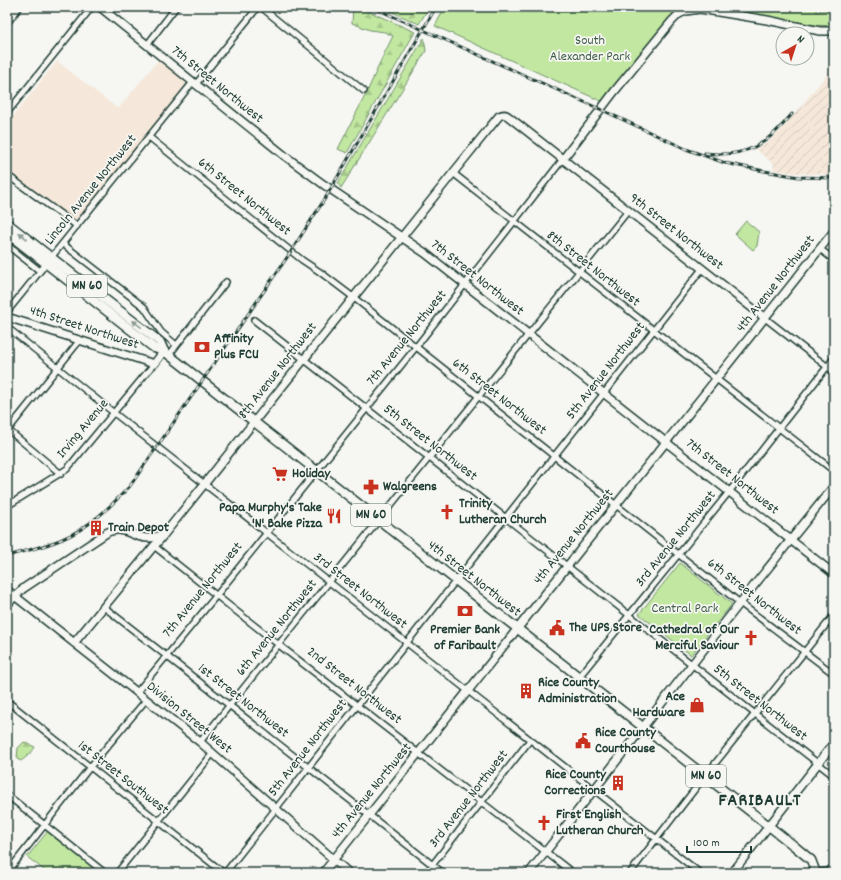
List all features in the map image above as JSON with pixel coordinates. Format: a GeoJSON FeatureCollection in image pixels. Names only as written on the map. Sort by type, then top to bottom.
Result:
{"type":"FeatureCollection","features":[{"type":"Feature","properties":{"kind":"highway"},"geometry":{"type":"LineString","coordinates":[[7,20],[17,7]]}},
{"type":"Feature","properties":{"kind":"main road","name":"MN 60"},"geometry":{"type":"LineString","coordinates":[[7,223],[49,261]]}},
{"type":"Feature","properties":{"kind":"main road","name":"MN 60"},"geometry":{"type":"LineString","coordinates":[[7,233],[49,261],[160,342],[166,353]]}},
{"type":"Feature","properties":{"kind":"main road","name":"4th Street Northwest"},"geometry":{"type":"LineString","coordinates":[[166,353],[769,826]]}},
{"type":"Feature","properties":{"kind":"main road","name":"MN 60"},"geometry":{"type":"LineString","coordinates":[[769,826],[806,855],[817,873]]}},
{"type":"Feature","properties":{"kind":"street"},"geometry":{"type":"LineString","coordinates":[[7,113],[92,7]]}},
{"type":"Feature","properties":{"kind":"street","name":"7th Street Northwest"},"geometry":{"type":"LineString","coordinates":[[100,7],[304,171],[402,236],[834,574]]}},
{"type":"Feature","properties":{"kind":"street"},"geometry":{"type":"LineString","coordinates":[[147,45],[176,7]]}},
{"type":"Feature","properties":{"kind":"street"},"geometry":{"type":"LineString","coordinates":[[260,7],[364,91]]}},
{"type":"Feature","properties":{"kind":"street","name":"Lincoln Avenue Northwest"},"geometry":{"type":"LineString","coordinates":[[7,312],[149,137],[260,7]]}},
{"type":"Feature","properties":{"kind":"street","name":"7th Avenue Northwest"},"geometry":{"type":"LineString","coordinates":[[137,692],[466,285],[614,92],[679,14],[686,11],[700,9],[820,30],[834,31]]}},
{"type":"Feature","properties":{"kind":"street","name":"9th Street Northwest"},"geometry":{"type":"LineString","coordinates":[[502,114],[509,117],[834,372]]}},
{"type":"Feature","properties":{"kind":"street","name":"8th Avenue Northwest"},"geometry":{"type":"LineString","coordinates":[[74,643],[205,484],[353,297],[502,114]]}},
{"type":"Feature","properties":{"kind":"street","name":"6th Street Northwest"},"geometry":{"type":"LineString","coordinates":[[149,137],[302,260],[353,297],[740,603],[834,674]]}},
{"type":"Feature","properties":{"kind":"street","name":"8th Street Northwest"},"geometry":{"type":"LineString","coordinates":[[453,173],[653,331],[834,471]]}},
{"type":"Feature","properties":{"kind":"street"},"geometry":{"type":"LineString","coordinates":[[7,175],[77,226]]}},
{"type":"Feature","properties":{"kind":"street","name":"6th Avenue Northwest"},"geometry":{"type":"LineString","coordinates":[[200,742],[628,211]]}},
{"type":"Feature","properties":{"kind":"street","name":"4th Avenue Northwest"},"geometry":{"type":"LineString","coordinates":[[323,873],[834,231]]}},
{"type":"Feature","properties":{"kind":"street"},"geometry":{"type":"LineString","coordinates":[[63,244],[144,307],[161,332],[176,345]]}},
{"type":"Feature","properties":{"kind":"street"},"geometry":{"type":"LineString","coordinates":[[7,246],[40,271]]}},
{"type":"Feature","properties":{"kind":"street"},"geometry":{"type":"LineString","coordinates":[[820,249],[834,260]]}},
{"type":"Feature","properties":{"kind":"street","name":"5th Avenue Northwest"},"geometry":{"type":"LineString","coordinates":[[225,873],[702,269]]}},
{"type":"Feature","properties":{"kind":"street","name":"Irving Avenue"},"geometry":{"type":"LineString","coordinates":[[7,506],[61,474],[72,464],[154,364],[176,345],[226,282]]}},
{"type":"Feature","properties":{"kind":"street","name":"4th Street Northwest"},"geometry":{"type":"LineString","coordinates":[[7,317],[154,364]]}},
{"type":"Feature","properties":{"kind":"street","name":"5th Street Northwest"},"geometry":{"type":"LineString","coordinates":[[254,320],[834,776]]}},
{"type":"Feature","properties":{"kind":"street","name":"3rd Street Northwest"},"geometry":{"type":"LineString","coordinates":[[7,326],[114,413],[700,873]]}},
{"type":"Feature","properties":{"kind":"street"},"geometry":{"type":"LineString","coordinates":[[61,474],[7,429],[80,340]]}},
{"type":"Feature","properties":{"kind":"street","name":"3rd Avenue Northwest"},"geometry":{"type":"LineString","coordinates":[[580,677],[729,492],[834,358]]}},
{"type":"Feature","properties":{"kind":"street"},"geometry":{"type":"LineString","coordinates":[[529,873],[740,603],[834,486]]}},
{"type":"Feature","properties":{"kind":"street"},"geometry":{"type":"LineString","coordinates":[[7,605],[14,596],[108,532],[118,529],[143,538],[150,538],[165,533]]}},
{"type":"Feature","properties":{"kind":"street","name":"2nd Street Northwest"},"geometry":{"type":"LineString","coordinates":[[137,536],[154,546],[216,596],[573,873]]}},
{"type":"Feature","properties":{"kind":"street","name":"Division Street West"},"geometry":{"type":"LineString","coordinates":[[7,590],[200,742],[349,873]]}},
{"type":"Feature","properties":{"kind":"street","name":"1st Street Northwest"},"geometry":{"type":"LineString","coordinates":[[104,607],[443,873]]}},
{"type":"Feature","properties":{"kind":"street"},"geometry":{"type":"LineString","coordinates":[[630,873],[705,776],[834,615]]}},
{"type":"Feature","properties":{"kind":"street"},"geometry":{"type":"LineString","coordinates":[[7,873],[90,767],[146,700]]}},
{"type":"Feature","properties":{"kind":"street","name":"1st Street Southwest"},"geometry":{"type":"LineString","coordinates":[[7,701],[225,873]]}},
{"type":"Feature","properties":{"kind":"street","name":"3rd Avenue Northwest"},"geometry":{"type":"LineString","coordinates":[[426,873],[530,740]]}},
{"type":"Feature","properties":{"kind":"street"},"geometry":{"type":"LineString","coordinates":[[732,873],[834,743]]}},
{"type":"Feature","properties":{"kind":"street"},"geometry":{"type":"LineString","coordinates":[[117,873],[213,753]]}},
{"type":"Feature","properties":{"kind":"street"},"geometry":{"type":"LineString","coordinates":[[7,794],[105,873]]}},
{"type":"Feature","properties":{"kind":"street"},"geometry":{"type":"LineString","coordinates":[[817,873],[828,872],[834,869]]}},
{"type":"Feature","properties":{"kind":"street"},"geometry":{"type":"LineString","coordinates":[[832,873],[834,869]]}},
{"type":"Feature","properties":{"kind":"shaded area"},"geometry":{"type":"Polygon","coordinates":[[[159,59],[190,83],[78,224],[7,171],[7,124],[57,61],[118,109],[159,59]]]}},
{"type":"Feature","properties":{"kind":"shaded area"},"geometry":{"type":"Polygon","coordinates":[[[834,66],[834,175],[794,173],[773,170],[774,164],[755,149],[768,142],[783,128],[834,66]]]}},
{"type":"Feature","properties":{"kind":"green space"},"geometry":{"type":"Polygon","coordinates":[[[353,7],[359,7],[415,32],[347,153],[338,149],[393,36],[385,32],[370,30],[352,23],[353,7]]]}},
{"type":"Feature","properties":{"kind":"green space"},"geometry":{"type":"Polygon","coordinates":[[[381,7],[429,7],[419,24],[381,7]]]}},
{"type":"Feature","properties":{"kind":"green space","name":"South Alexander Park"},"geometry":{"type":"Polygon","coordinates":[[[445,7],[692,7],[687,8],[603,102],[435,26],[445,7]]]}},
{"type":"Feature","properties":{"kind":"green space"},"geometry":{"type":"Polygon","coordinates":[[[701,7],[816,7],[817,12],[822,10],[834,11],[834,26],[816,25],[701,7]]]}},
{"type":"Feature","properties":{"kind":"green space"},"geometry":{"type":"Polygon","coordinates":[[[424,38],[426,51],[341,188],[338,183],[424,38]]]}},
{"type":"Feature","properties":{"kind":"green space"},"geometry":{"type":"Polygon","coordinates":[[[746,221],[759,232],[757,246],[753,250],[735,234],[746,221]]]}},
{"type":"Feature","properties":{"kind":"green space","name":"Central Park"},"geometry":{"type":"Polygon","coordinates":[[[680,563],[732,604],[691,655],[639,614],[680,563]]]}},
{"type":"Feature","properties":{"kind":"green space"},"geometry":{"type":"Polygon","coordinates":[[[24,742],[35,747],[24,759],[20,761],[17,758],[18,748],[24,742]]]}},
{"type":"Feature","properties":{"kind":"green space"},"geometry":{"type":"Polygon","coordinates":[[[48,831],[101,873],[48,873],[27,857],[48,831]]]}},
{"type":"Feature","properties":{"kind":"railway"},"geometry":{"type":"LineString","coordinates":[[372,7],[686,149],[725,163],[764,171],[799,177],[834,178]]}},
{"type":"Feature","properties":{"kind":"railway"},"geometry":{"type":"LineString","coordinates":[[7,556],[54,542],[80,530],[98,517],[130,486],[288,256],[326,197],[436,7]]}},
{"type":"Feature","properties":{"kind":"railway"},"geometry":{"type":"LineString","coordinates":[[705,153],[732,153],[744,151],[754,147],[774,134],[792,114]]}},
{"type":"Feature","properties":{"kind":"place","name":"Affinity Plus FCU"},"geometry":{"type":"Point","coordinates":[202,347]}},
{"type":"Feature","properties":{"kind":"place","name":"Holiday"},"geometry":{"type":"Point","coordinates":[280,474]}},
{"type":"Feature","properties":{"kind":"place","name":"Walgreens"},"geometry":{"type":"Point","coordinates":[371,487]}},
{"type":"Feature","properties":{"kind":"place","name":"Trinity Lutheran Church"},"geometry":{"type":"Point","coordinates":[447,512]}},
{"type":"Feature","properties":{"kind":"place","name":"Papa Murphy's Take 'N' Bake Pizza"},"geometry":{"type":"Point","coordinates":[334,516]}},
{"type":"Feature","properties":{"kind":"place","name":"Train Depot"},"geometry":{"type":"Point","coordinates":[96,528]}},
{"type":"Feature","properties":{"kind":"place","name":"Premier Bank of Faribault"},"geometry":{"type":"Point","coordinates":[465,611]}},
{"type":"Feature","properties":{"kind":"place","name":"The UPS Store"},"geometry":{"type":"Point","coordinates":[557,628]}},
{"type":"Feature","properties":{"kind":"place","name":"Cathedral of Our Merciful Saviour"},"geometry":{"type":"Point","coordinates":[751,638]}},
{"type":"Feature","properties":{"kind":"place","name":"Rice County Administration"},"geometry":{"type":"Point","coordinates":[526,691]}},
{"type":"Feature","properties":{"kind":"place","name":"Ace Hardware"},"geometry":{"type":"Point","coordinates":[697,705]}},
{"type":"Feature","properties":{"kind":"place","name":"Rice County Courthouse"},"geometry":{"type":"Point","coordinates":[583,741]}},
{"type":"Feature","properties":{"kind":"place","name":"Rice County Corrections"},"geometry":{"type":"Point","coordinates":[618,783]}},
{"type":"Feature","properties":{"kind":"place","name":"First English Lutheran Church"},"geometry":{"type":"Point","coordinates":[544,823]}},
{"type":"Feature","properties":{"kind":"district","name":"FARIBAULT"},"geometry":{"type":"Point","coordinates":[760,801]}}]}
